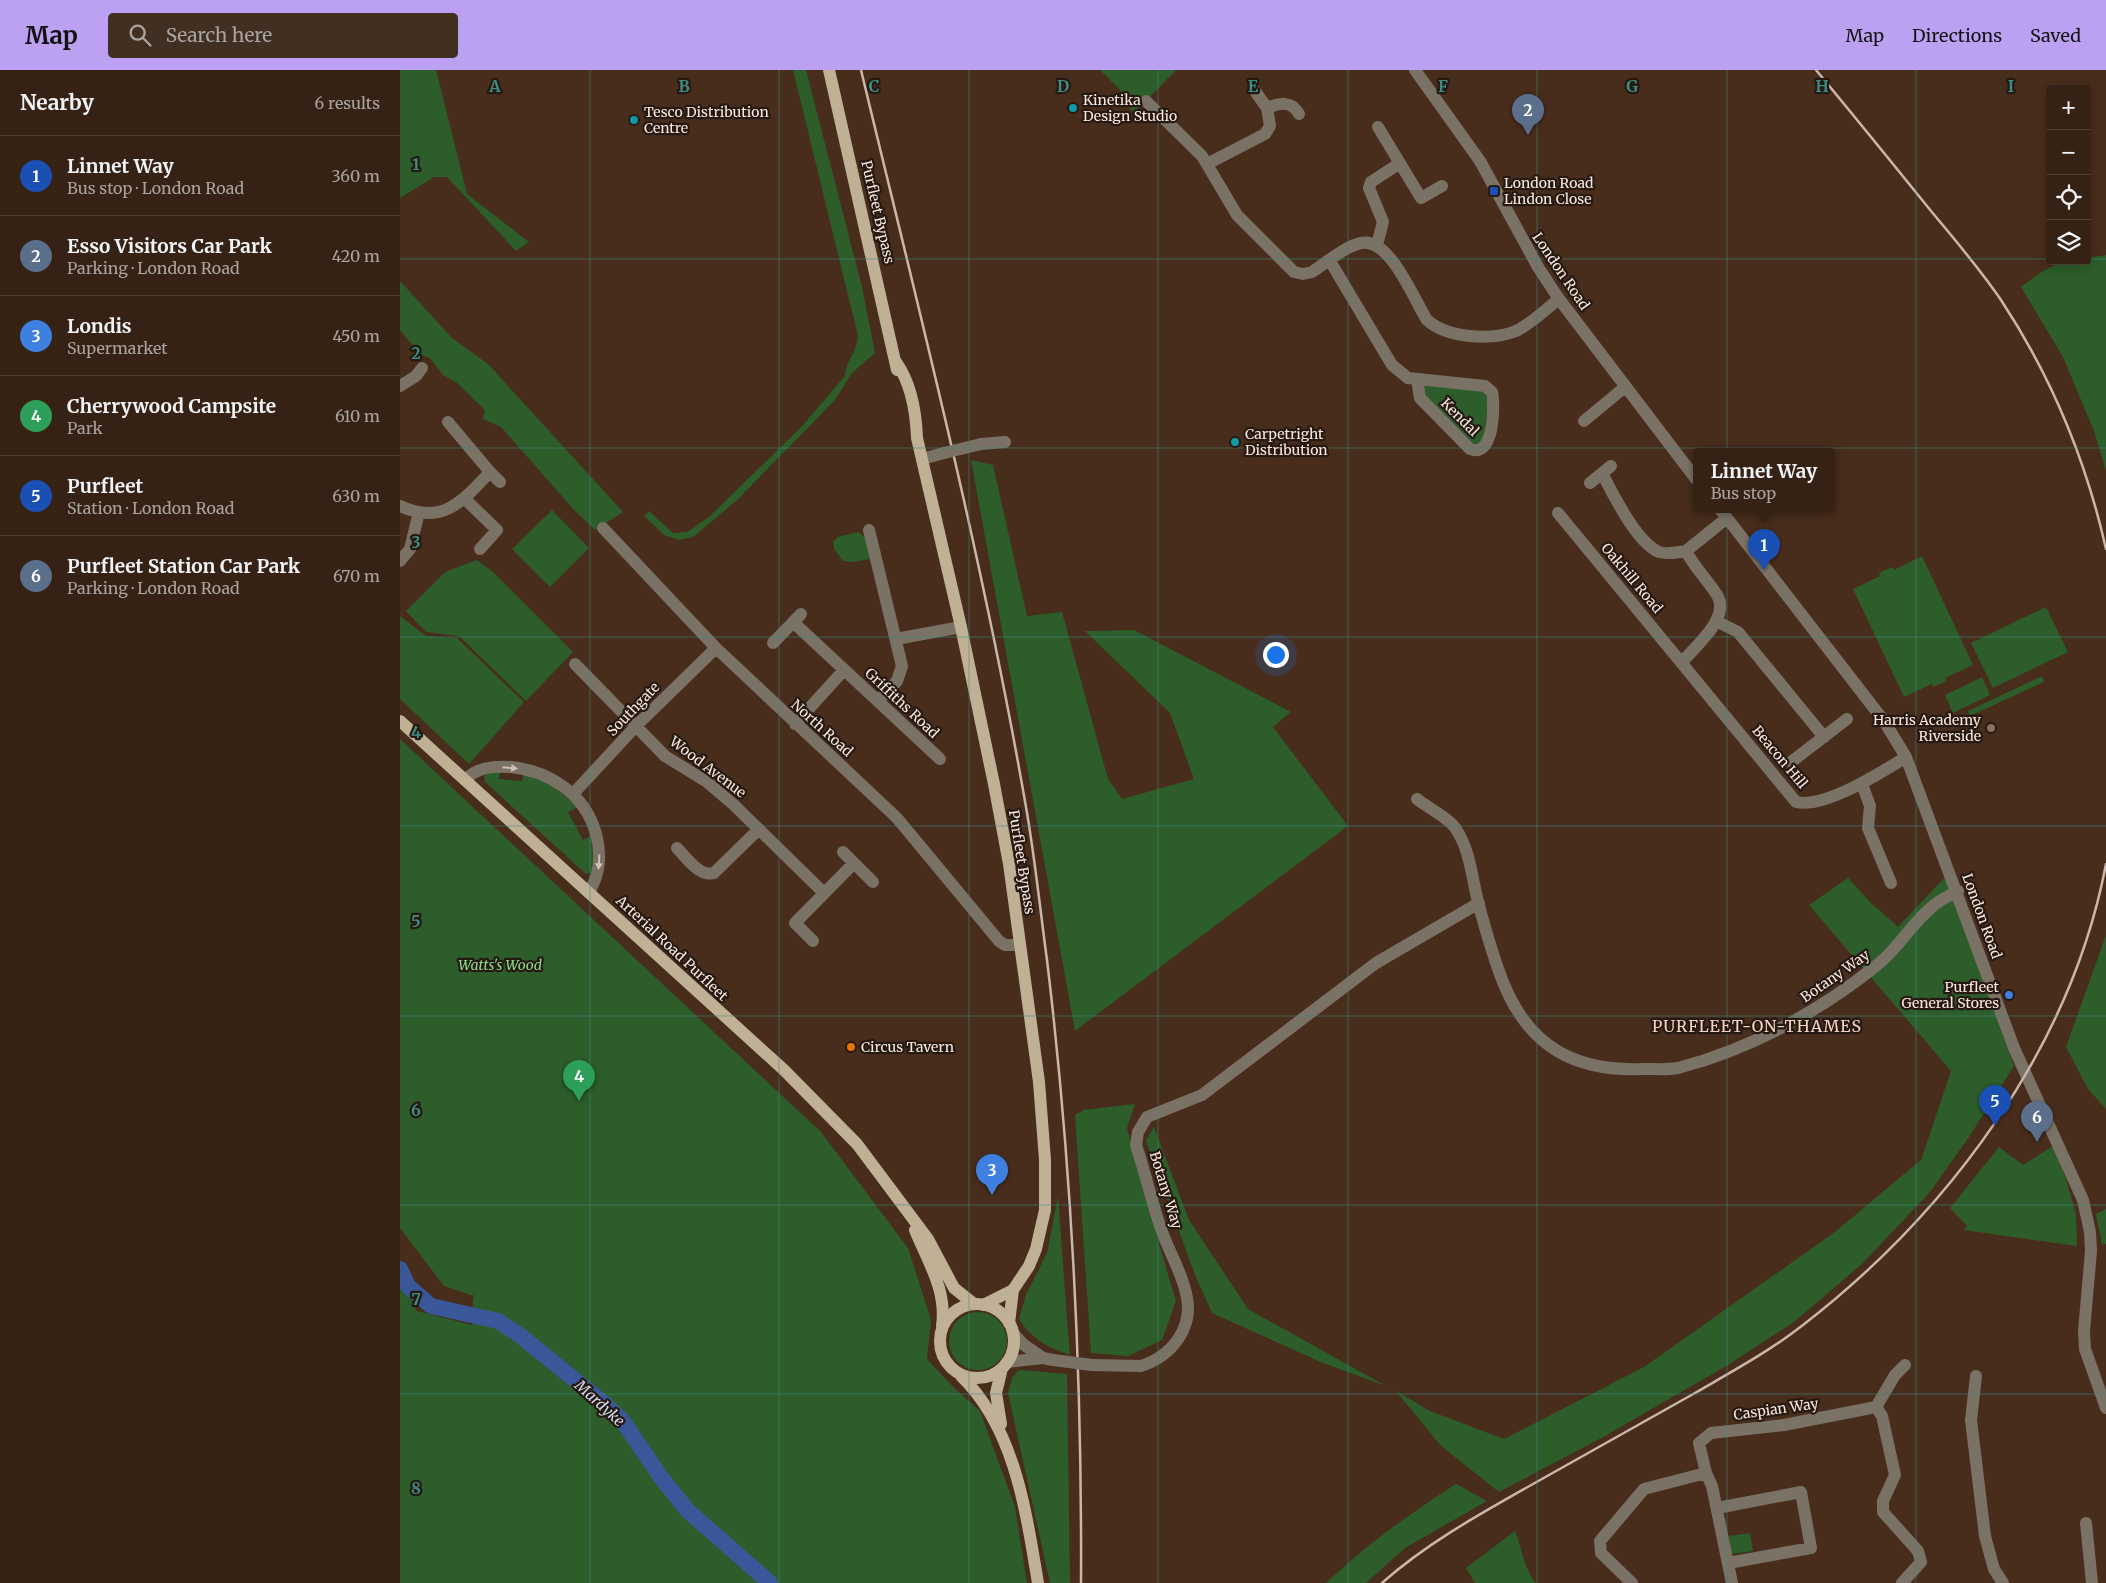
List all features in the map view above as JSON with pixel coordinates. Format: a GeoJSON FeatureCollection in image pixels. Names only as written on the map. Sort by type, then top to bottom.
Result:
{"type":"FeatureCollection","features":[{"type":"Feature","properties":{"kind":"main road","name":"Purfleet Bypass"},"geometry":{"type":"LineString","coordinates":[[829,70],[909,424],[917,438],[961,627],[1009,864],[1039,1082],[1046,1186],[1045,1210],[1036,1248],[1029,1266],[1013,1290],[1011,1328]]}},
{"type":"Feature","properties":{"kind":"main road","name":"Arterial Road Purfleet"},"geometry":{"type":"LineString","coordinates":[[400,721],[810,1096],[857,1144],[883,1177],[928,1239],[954,1288],[979,1305]]}},
{"type":"Feature","properties":{"kind":"main road","name":"Arterial Road Purfleet"},"geometry":{"type":"LineString","coordinates":[[907,1212],[939,1282],[944,1311],[942,1329]]}},
{"type":"Feature","properties":{"kind":"main road","name":"Purfleet Bypass"},"geometry":{"type":"LineString","coordinates":[[979,1305],[1013,1290]]}},
{"type":"Feature","properties":{"kind":"main road"},"geometry":{"type":"LineString","coordinates":[[1004,1441],[987,1406],[945,1360],[940,1339],[942,1329],[954,1312],[979,1305],[1002,1314],[1011,1328],[1014,1343],[996,1393],[1004,1441],[1028,1527],[1038,1583]]}},
{"type":"Feature","properties":{"kind":"main road"},"geometry":{"type":"LineString","coordinates":[[960,1375],[978,1379],[995,1374],[1005,1365]]}},
{"type":"Feature","properties":{"kind":"street","name":"London Road"},"geometry":{"type":"LineString","coordinates":[[1415,70],[1480,162],[1538,266],[1560,299],[1693,475]]}},
{"type":"Feature","properties":{"kind":"street"},"geometry":{"type":"LineString","coordinates":[[1207,164],[1265,134],[1270,126],[1266,108],[1255,91]]}},
{"type":"Feature","properties":{"kind":"street"},"geometry":{"type":"LineString","coordinates":[[1146,101],[1202,156],[1237,215],[1294,272],[1303,274],[1312,272],[1359,243],[1368,242],[1377,245],[1385,250],[1396,266],[1427,320],[1435,327],[1444,330],[1476,336],[1499,335],[1516,331],[1560,299]]}},
{"type":"Feature","properties":{"kind":"street"},"geometry":{"type":"LineString","coordinates":[[1266,108],[1282,103],[1288,104],[1295,107],[1299,114]]}},
{"type":"Feature","properties":{"kind":"street"},"geometry":{"type":"LineString","coordinates":[[1378,126],[1421,198],[1442,186]]}},
{"type":"Feature","properties":{"kind":"street"},"geometry":{"type":"LineString","coordinates":[[1377,245],[1383,222],[1369,188],[1371,182],[1400,163]]}},
{"type":"Feature","properties":{"kind":"street","name":"Kendal"},"geometry":{"type":"LineString","coordinates":[[1330,260],[1392,365],[1403,376],[1489,388],[1494,398],[1488,442],[1484,448],[1474,451],[1465,444],[1420,398],[1416,379]]}},
{"type":"Feature","properties":{"kind":"street"},"geometry":{"type":"LineString","coordinates":[[400,386],[416,376],[422,368]]}},
{"type":"Feature","properties":{"kind":"street"},"geometry":{"type":"LineString","coordinates":[[1584,421],[1625,386]]}},
{"type":"Feature","properties":{"kind":"street"},"geometry":{"type":"LineString","coordinates":[[448,422],[500,482]]}},
{"type":"Feature","properties":{"kind":"street"},"geometry":{"type":"LineString","coordinates":[[922,459],[981,444],[1005,442]]}},
{"type":"Feature","properties":{"kind":"street"},"geometry":{"type":"LineString","coordinates":[[1590,483],[1607,470],[1624,515],[1646,542],[1658,552],[1686,551],[1723,513]]}},
{"type":"Feature","properties":{"kind":"street"},"geometry":{"type":"LineString","coordinates":[[400,506],[419,512],[437,513],[454,507],[465,499],[490,472]]}},
{"type":"Feature","properties":{"kind":"street"},"geometry":{"type":"LineString","coordinates":[[465,499],[497,530],[480,549]]}},
{"type":"Feature","properties":{"kind":"street"},"geometry":{"type":"LineString","coordinates":[[400,561],[410,549],[419,512]]}},
{"type":"Feature","properties":{"kind":"street","name":"Oakhill Road"},"geometry":{"type":"LineString","coordinates":[[1558,513],[1682,662]]}},
{"type":"Feature","properties":{"kind":"street","name":"London Road"},"geometry":{"type":"LineString","coordinates":[[1723,513],[1884,721],[1906,757],[1958,891],[2014,1048],[2083,1200],[2090,1232],[2091,1251],[2084,1331],[2085,1349],[2106,1408]]}},
{"type":"Feature","properties":{"kind":"street","name":"North Road"},"geometry":{"type":"LineString","coordinates":[[603,528],[716,648],[897,818],[999,941],[1005,945],[1019,945]]}},
{"type":"Feature","properties":{"kind":"street"},"geometry":{"type":"LineString","coordinates":[[869,530],[902,666],[896,681],[878,701]]}},
{"type":"Feature","properties":{"kind":"street"},"geometry":{"type":"LineString","coordinates":[[1682,662],[1716,621],[1721,610],[1718,596],[1694,566],[1686,551]]}},
{"type":"Feature","properties":{"kind":"street","name":"Griffiths Road"},"geometry":{"type":"LineString","coordinates":[[773,643],[797,618],[844,670],[940,759]]}},
{"type":"Feature","properties":{"kind":"street"},"geometry":{"type":"LineString","coordinates":[[1716,621],[1738,632],[1824,737]]}},
{"type":"Feature","properties":{"kind":"street"},"geometry":{"type":"LineString","coordinates":[[896,639],[961,627]]}},
{"type":"Feature","properties":{"kind":"street","name":"Southgate"},"geometry":{"type":"LineString","coordinates":[[573,794],[636,726],[716,648]]}},
{"type":"Feature","properties":{"kind":"street","name":"Beacon Hill"},"geometry":{"type":"LineString","coordinates":[[1682,662],[1796,802],[1806,804],[1862,784],[1906,757]]}},
{"type":"Feature","properties":{"kind":"street","name":"Wood Avenue"},"geometry":{"type":"LineString","coordinates":[[575,664],[665,756],[707,782],[759,829],[824,893]]}},
{"type":"Feature","properties":{"kind":"street","name":"Griffiths Road"},"geometry":{"type":"LineString","coordinates":[[795,724],[844,670]]}},
{"type":"Feature","properties":{"kind":"street"},"geometry":{"type":"LineString","coordinates":[[1791,762],[1847,719]]}},
{"type":"Feature","properties":{"kind":"street"},"geometry":{"type":"LineString","coordinates":[[466,780],[472,773],[481,769],[494,767],[519,768],[549,778],[573,794],[586,810],[598,842],[598,873],[589,892]]}},
{"type":"Feature","properties":{"kind":"street"},"geometry":{"type":"LineString","coordinates":[[1862,784],[1870,806],[1868,828],[1891,883]]}},
{"type":"Feature","properties":{"kind":"street","name":"Botany Way"},"geometry":{"type":"LineString","coordinates":[[1417,799],[1456,828],[1466,850],[1478,903],[1503,982],[1519,1014],[1531,1032],[1551,1048],[1579,1062],[1628,1070],[1676,1068],[1731,1050],[1786,1026],[1825,1003],[1878,964],[1932,907],[1958,891]]}},
{"type":"Feature","properties":{"kind":"street"},"geometry":{"type":"LineString","coordinates":[[677,848],[704,874],[714,873],[759,829]]}},
{"type":"Feature","properties":{"kind":"street"},"geometry":{"type":"LineString","coordinates":[[843,852],[874,882]]}},
{"type":"Feature","properties":{"kind":"street"},"geometry":{"type":"LineString","coordinates":[[813,941],[795,923],[854,863]]}},
{"type":"Feature","properties":{"kind":"street","name":"Botany Way"},"geometry":{"type":"LineString","coordinates":[[1005,1365],[1048,1359],[1092,1365],[1141,1366],[1149,1363],[1175,1345],[1183,1332],[1186,1321],[1186,1293],[1159,1225],[1136,1145],[1138,1132],[1147,1117],[1202,1095],[1376,963],[1478,903]]}},
{"type":"Feature","properties":{"kind":"street","name":"Botany Way"},"geometry":{"type":"LineString","coordinates":[[1011,1328],[1024,1345],[1048,1359]]}},
{"type":"Feature","properties":{"kind":"street"},"geometry":{"type":"LineString","coordinates":[[1902,1583],[1921,1562],[1918,1552],[1883,1512],[1883,1501],[1895,1475],[1882,1416],[1876,1407],[1894,1375],[1905,1365]]}},
{"type":"Feature","properties":{"kind":"street"},"geometry":{"type":"LineString","coordinates":[[1976,1376],[1971,1420],[1985,1536],[1994,1569],[2003,1583]]}},
{"type":"Feature","properties":{"kind":"street","name":"Caspian Way"},"geometry":{"type":"LineString","coordinates":[[1706,1473],[1699,1443],[1711,1433],[1784,1425],[1876,1407]]}},
{"type":"Feature","properties":{"kind":"street"},"geometry":{"type":"LineString","coordinates":[[1632,1583],[1602,1553],[1600,1541],[1644,1489],[1706,1473],[1717,1508],[1732,1583]]}},
{"type":"Feature","properties":{"kind":"street"},"geometry":{"type":"LineString","coordinates":[[1717,1508],[1801,1492],[1811,1548],[1728,1563]]}},
{"type":"Feature","properties":{"kind":"street"},"geometry":{"type":"LineString","coordinates":[[2086,1523],[2092,1583]]}},
{"type":"Feature","properties":{"kind":"green space"},"geometry":{"type":"Polygon","coordinates":[[[400,70],[436,70],[467,194],[529,242],[516,251],[447,177],[434,177],[400,198],[400,70]]]}},
{"type":"Feature","properties":{"kind":"green space"},"geometry":{"type":"Polygon","coordinates":[[[793,70],[806,70],[862,287],[875,353],[852,373],[834,401],[736,501],[693,537],[679,540],[664,535],[644,516],[649,511],[673,533],[687,532],[709,517],[802,426],[845,376],[847,366],[857,343],[858,336],[793,70]]]}},
{"type":"Feature","properties":{"kind":"green space"},"geometry":{"type":"Polygon","coordinates":[[[1100,70],[1176,70],[1134,113],[1124,102],[1120,90],[1100,70]]]}},
{"type":"Feature","properties":{"kind":"green space"},"geometry":{"type":"Polygon","coordinates":[[[2106,255],[2106,471],[2094,431],[2063,357],[2021,287],[2044,270],[2056,265],[2091,265],[2091,257],[2106,255]]]}},
{"type":"Feature","properties":{"kind":"green space"},"geometry":{"type":"Polygon","coordinates":[[[400,281],[452,338],[488,364],[623,512],[595,530],[574,510],[501,427],[483,419],[485,410],[456,382],[443,375],[430,358],[421,355],[400,330],[400,281]]]}},
{"type":"Feature","properties":{"kind":"green space"},"geometry":{"type":"Polygon","coordinates":[[[1424,385],[1484,391],[1489,398],[1484,439],[1475,446],[1421,392],[1424,385]]]}},
{"type":"Feature","properties":{"kind":"green space"},"geometry":{"type":"Polygon","coordinates":[[[971,460],[993,465],[1027,616],[1062,612],[1108,779],[1122,799],[1194,779],[1170,713],[1085,631],[1134,630],[1291,712],[1273,727],[1348,826],[1075,1031],[971,460]]]}},
{"type":"Feature","properties":{"kind":"green space"},"geometry":{"type":"Polygon","coordinates":[[[552,510],[589,548],[550,587],[512,549],[552,510]]]}},
{"type":"Feature","properties":{"kind":"green space"},"geometry":{"type":"Polygon","coordinates":[[[858,532],[865,537],[870,559],[853,562],[843,561],[834,549],[833,542],[838,537],[858,532]]]}},
{"type":"Feature","properties":{"kind":"green space"},"geometry":{"type":"Polygon","coordinates":[[[1922,556],[1973,665],[1945,678],[1946,681],[1933,687],[1932,684],[1904,697],[1853,589],[1880,576],[1879,573],[1892,567],[1894,570],[1922,556]]]}},
{"type":"Feature","properties":{"kind":"green space"},"geometry":{"type":"Polygon","coordinates":[[[477,560],[493,572],[573,652],[526,701],[459,636],[426,632],[406,611],[445,572],[477,560]]]}},
{"type":"Feature","properties":{"kind":"green space"},"geometry":{"type":"Polygon","coordinates":[[[2046,607],[2068,652],[1993,688],[1971,643],[2046,607]]]}},
{"type":"Feature","properties":{"kind":"green space"},"geometry":{"type":"Polygon","coordinates":[[[400,616],[426,636],[457,638],[524,702],[469,764],[400,699],[400,616]]]}},
{"type":"Feature","properties":{"kind":"green space"},"geometry":{"type":"Polygon","coordinates":[[[2042,676],[2044,682],[1970,716],[1968,711],[2042,676]]]}},
{"type":"Feature","properties":{"kind":"green space"},"geometry":{"type":"Polygon","coordinates":[[[1982,677],[1990,695],[1953,713],[1945,695],[1982,677]]]}},
{"type":"Feature","properties":{"kind":"green space","name":"Watts's Wood"},"geometry":{"type":"Polygon","coordinates":[[[400,739],[821,1132],[908,1248],[931,1320],[927,1359],[955,1389],[980,1411],[1015,1507],[1027,1583],[400,1583],[400,1279],[417,1311],[472,1325],[473,1298],[477,1292],[473,1296],[444,1286],[400,1228],[400,739]]]}},
{"type":"Feature","properties":{"kind":"green space"},"geometry":{"type":"Polygon","coordinates":[[[500,771],[499,779],[522,781],[524,771],[540,775],[578,807],[568,812],[583,840],[591,836],[594,865],[591,873],[586,874],[485,782],[484,775],[500,771]]]}},
{"type":"Feature","properties":{"kind":"green space"},"geometry":{"type":"Polygon","coordinates":[[[1945,877],[2014,1066],[1969,1137],[1930,1192],[1862,1264],[1794,1322],[1728,1365],[1605,1436],[1499,1492],[1440,1445],[1396,1391],[1430,1411],[1504,1439],[1644,1367],[1835,1232],[1921,1160],[1951,1071],[1809,905],[1848,878],[1872,904],[1898,927],[1945,877]]]}},
{"type":"Feature","properties":{"kind":"green space"},"geometry":{"type":"Polygon","coordinates":[[[2106,935],[2106,1109],[2088,1089],[2066,1047],[2106,935]]]}},
{"type":"Feature","properties":{"kind":"green space"},"geometry":{"type":"Polygon","coordinates":[[[1135,1104],[1127,1128],[1176,1301],[1162,1340],[1128,1356],[1091,1353],[1075,1115],[1084,1110],[1135,1104]]]}},
{"type":"Feature","properties":{"kind":"green space"},"geometry":{"type":"Polygon","coordinates":[[[1154,1127],[1189,1220],[1248,1309],[1386,1386],[1323,1363],[1212,1313],[1195,1275],[1146,1141],[1154,1127]]]}},
{"type":"Feature","properties":{"kind":"green space"},"geometry":{"type":"Polygon","coordinates":[[[2053,1146],[2065,1176],[2076,1214],[2077,1246],[1964,1230],[1967,1226],[1950,1208],[1999,1147],[2023,1165],[2053,1146]]]}},
{"type":"Feature","properties":{"kind":"green space"},"geometry":{"type":"Polygon","coordinates":[[[1058,1196],[1070,1355],[1041,1342],[1029,1332],[1019,1319],[1026,1295],[1047,1253],[1058,1196]]]}},
{"type":"Feature","properties":{"kind":"green space"},"geometry":{"type":"Polygon","coordinates":[[[2106,1209],[2106,1244],[2102,1245],[2096,1214],[2106,1209]]]}},
{"type":"Feature","properties":{"kind":"green space"},"geometry":{"type":"Polygon","coordinates":[[[978,1312],[989,1314],[1002,1325],[1007,1341],[1005,1352],[994,1365],[978,1370],[967,1368],[954,1357],[949,1341],[951,1330],[962,1317],[978,1312]]]}},
{"type":"Feature","properties":{"kind":"green space"},"geometry":{"type":"Polygon","coordinates":[[[1019,1370],[1067,1374],[1070,1583],[1050,1583],[1008,1393],[1012,1378],[1019,1370]]]}},
{"type":"Feature","properties":{"kind":"green space"},"geometry":{"type":"Polygon","coordinates":[[[1456,1484],[1487,1501],[1405,1548],[1366,1583],[1326,1583],[1388,1530],[1456,1484]]]}},
{"type":"Feature","properties":{"kind":"green space"},"geometry":{"type":"Polygon","coordinates":[[[1515,1531],[1526,1565],[1536,1583],[1475,1583],[1466,1568],[1515,1531]]]}},
{"type":"Feature","properties":{"kind":"green space"},"geometry":{"type":"Polygon","coordinates":[[[1750,1533],[1753,1551],[1731,1554],[1729,1536],[1750,1533]]]}},
{"type":"Feature","properties":{"kind":"waterway","name":"Mardyke"},"geometry":{"type":"LineString","coordinates":[[400,1269],[408,1286],[431,1306],[498,1321],[518,1334],[606,1405],[622,1420],[660,1476],[687,1510],[770,1583]]}},
{"type":"Feature","properties":{"kind":"railway"},"geometry":{"type":"LineString","coordinates":[[861,70],[950,437],[1009,714],[1032,845],[1056,1038],[1069,1193],[1080,1427],[1081,1583]]}},
{"type":"Feature","properties":{"kind":"railway"},"geometry":{"type":"LineString","coordinates":[[1816,70],[1976,266],[2019,329],[2036,358],[2065,420],[2088,483],[2106,549]]}},
{"type":"Feature","properties":{"kind":"railway"},"geometry":{"type":"LineString","coordinates":[[1382,1583],[1417,1555],[1474,1518],[1695,1393],[1777,1344],[1857,1280],[1907,1231],[1954,1178],[1996,1121],[2033,1061],[2064,998],[2089,932],[2106,864]]}},
{"type":"Feature","properties":{"kind":"place","name":"Kinetika Design Studio"},"geometry":{"type":"Point","coordinates":[1073,108]}},
{"type":"Feature","properties":{"kind":"place","name":"Tesco Distribution Centre"},"geometry":{"type":"Point","coordinates":[634,120]}},
{"type":"Feature","properties":{"kind":"place","name":"Esso Visitors Car Park"},"geometry":{"type":"Point","coordinates":[1528,135]}},
{"type":"Feature","properties":{"kind":"place","name":"London Road Lindon Close"},"geometry":{"type":"Point","coordinates":[1494,191]}},
{"type":"Feature","properties":{"kind":"place","name":"Carpetright Distribution"},"geometry":{"type":"Point","coordinates":[1235,442]}},
{"type":"Feature","properties":{"kind":"place","name":"Linnet Way"},"geometry":{"type":"Point","coordinates":[1764,570]}},
{"type":"Feature","properties":{"kind":"place","name":"Harris Academy Riverside"},"geometry":{"type":"Point","coordinates":[1991,728]}},
{"type":"Feature","properties":{"kind":"place","name":"Purfleet General Stores"},"geometry":{"type":"Point","coordinates":[2009,995]}},
{"type":"Feature","properties":{"kind":"place","name":"Circus Tavern"},"geometry":{"type":"Point","coordinates":[851,1047]}},
{"type":"Feature","properties":{"kind":"place","name":"Cherrywood Campsite"},"geometry":{"type":"Point","coordinates":[579,1101]}},
{"type":"Feature","properties":{"kind":"place","name":"Purfleet"},"geometry":{"type":"Point","coordinates":[1995,1126]}},
{"type":"Feature","properties":{"kind":"place","name":"Purfleet Station Car Park"},"geometry":{"type":"Point","coordinates":[2037,1142]}},
{"type":"Feature","properties":{"kind":"place","name":"Londis"},"geometry":{"type":"Point","coordinates":[992,1195]}},
{"type":"Feature","properties":{"kind":"district","name":"PURFLEET-ON-THAMES"},"geometry":{"type":"Point","coordinates":[1757,1026]}}]}
